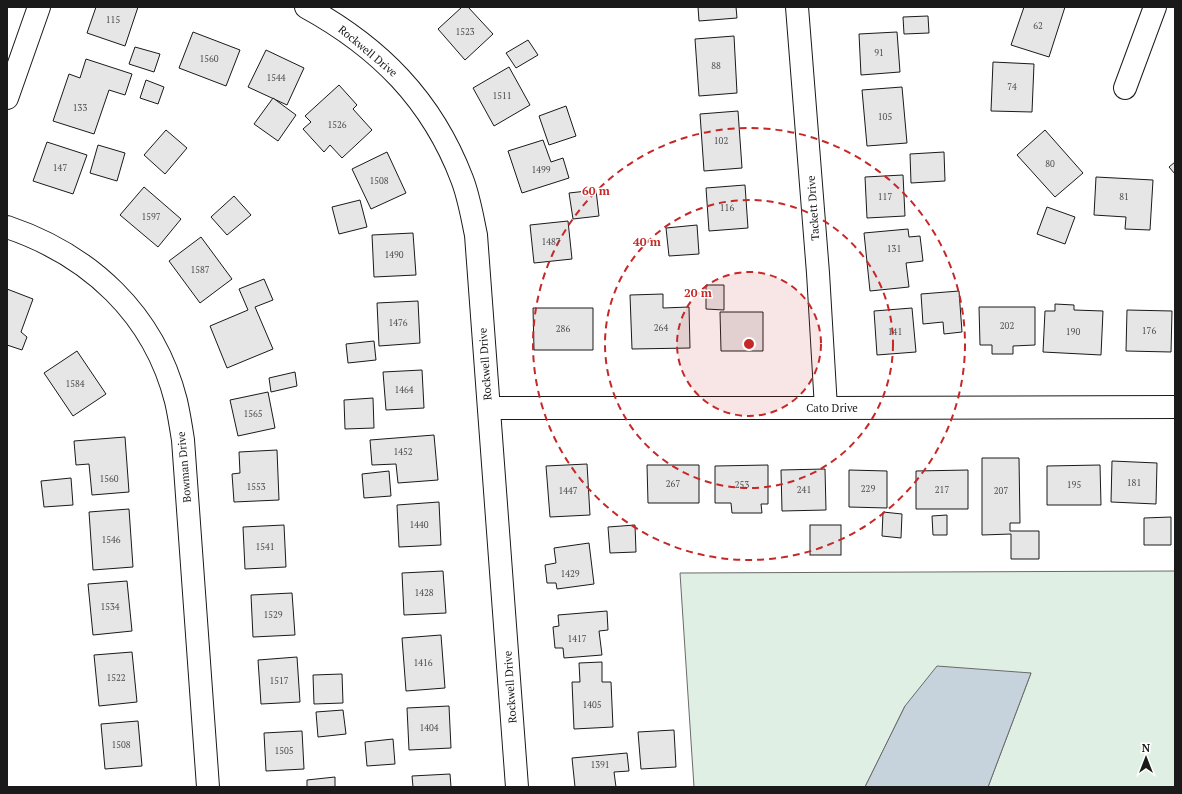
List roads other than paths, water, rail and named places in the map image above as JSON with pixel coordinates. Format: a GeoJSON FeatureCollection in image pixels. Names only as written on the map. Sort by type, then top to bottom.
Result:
{"type":"FeatureCollection","features":[{"type":"Feature","properties":{"kind":"street"},"geometry":{"type":"LineString","coordinates":[[7,98],[39,7]]}},
{"type":"Feature","properties":{"kind":"street","name":"Rockwell Drive"},"geometry":{"type":"LineString","coordinates":[[306,7],[331,21],[361,43],[386,63],[407,85],[429,114],[448,146],[462,179],[471,209],[476,235],[518,787]]}},
{"type":"Feature","properties":{"kind":"street","name":"Tackett Drive"},"geometry":{"type":"LineString","coordinates":[[797,7],[818,273],[826,408]]}},
{"type":"Feature","properties":{"kind":"street"},"geometry":{"type":"LineString","coordinates":[[1124,88],[1155,7]]}},
{"type":"Feature","properties":{"kind":"street","name":"Bowman Drive"},"geometry":{"type":"LineString","coordinates":[[7,227],[48,243],[78,261],[105,282],[127,306],[148,335],[164,367],[176,401],[183,440],[208,787]]}},
{"type":"Feature","properties":{"kind":"street","name":"Cato Drive"},"geometry":{"type":"LineString","coordinates":[[489,408],[1175,406]]}}]}
